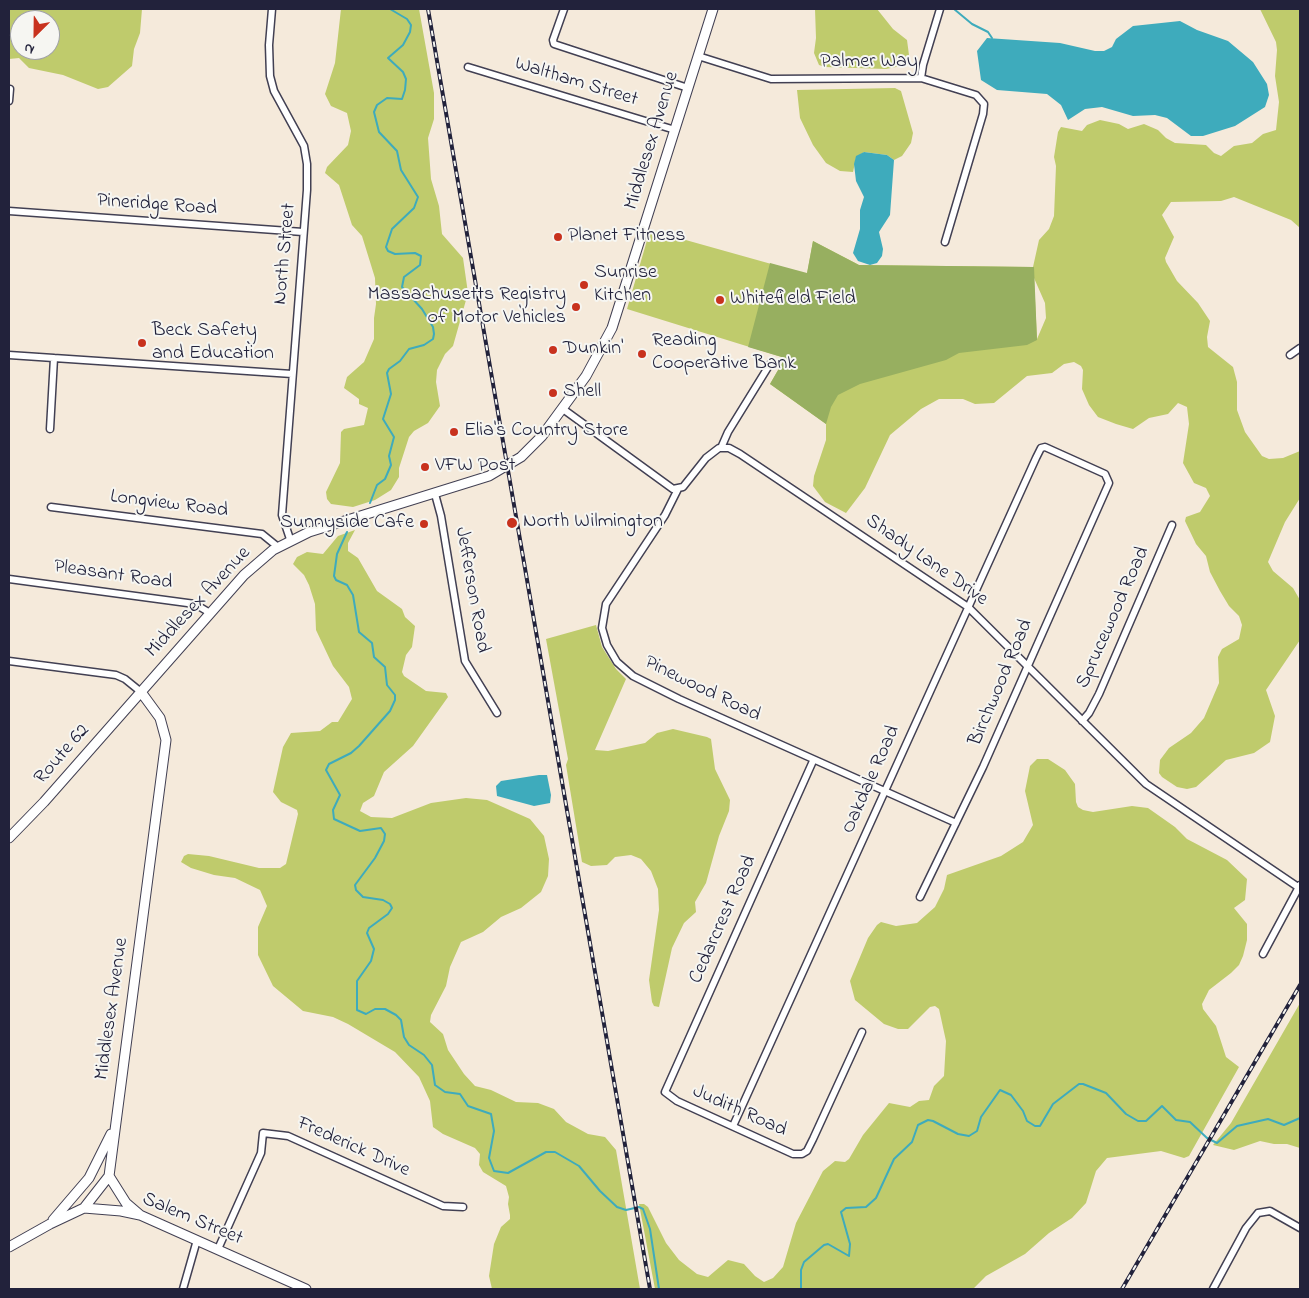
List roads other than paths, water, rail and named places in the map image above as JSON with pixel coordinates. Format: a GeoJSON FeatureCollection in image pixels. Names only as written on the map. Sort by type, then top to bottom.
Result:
{"type":"FeatureCollection","features":[{"type":"Feature","properties":{"kind":"main road","name":"Middlesex Avenue"},"geometry":{"type":"LineString","coordinates":[[109,1176],[166,740],[160,718],[140,692],[244,575],[290,539],[329,525],[489,476],[521,457],[542,436],[595,361],[612,328],[713,9]]}},
{"type":"Feature","properties":{"kind":"main road","name":"Route 62"},"geometry":{"type":"LineString","coordinates":[[9,838],[44,802],[140,692]]}},
{"type":"Feature","properties":{"kind":"main road","name":"Middlesex Avenue"},"geometry":{"type":"LineString","coordinates":[[50,1224],[89,1178],[104,1152],[115,1125]]}},
{"type":"Feature","properties":{"kind":"main road"},"geometry":{"type":"LineString","coordinates":[[89,1178],[109,1176]]}},
{"type":"Feature","properties":{"kind":"main road"},"geometry":{"type":"LineString","coordinates":[[84,1208],[109,1176]]}},
{"type":"Feature","properties":{"kind":"main road"},"geometry":{"type":"LineString","coordinates":[[109,1176],[126,1203],[140,1215]]}},
{"type":"Feature","properties":{"kind":"main road"},"geometry":{"type":"LineString","coordinates":[[83,1187],[81,1192],[84,1208]]}},
{"type":"Feature","properties":{"kind":"main road","name":"Salem Street"},"geometry":{"type":"LineString","coordinates":[[9,1247],[84,1208],[121,1211],[140,1215],[306,1289]]}},
{"type":"Feature","properties":{"kind":"street","name":"North Street"},"geometry":{"type":"LineString","coordinates":[[272,9],[268,52],[270,76],[274,91],[304,146],[307,164],[282,515],[290,539]]}},
{"type":"Feature","properties":{"kind":"street"},"geometry":{"type":"LineString","coordinates":[[564,9],[553,43],[688,88]]}},
{"type":"Feature","properties":{"kind":"street"},"geometry":{"type":"LineString","coordinates":[[921,78],[923,65],[940,9]]}},
{"type":"Feature","properties":{"kind":"street","name":"Palmer Way"},"geometry":{"type":"LineString","coordinates":[[698,56],[771,79],[921,78],[973,93],[980,98],[984,107],[944,242]]}},
{"type":"Feature","properties":{"kind":"street","name":"Waltham Street"},"geometry":{"type":"LineString","coordinates":[[468,67],[675,130]]}},
{"type":"Feature","properties":{"kind":"street"},"geometry":{"type":"LineString","coordinates":[[9,101],[10,89]]}},
{"type":"Feature","properties":{"kind":"street","name":"Pineridge Road"},"geometry":{"type":"LineString","coordinates":[[9,211],[303,232]]}},
{"type":"Feature","properties":{"kind":"street"},"geometry":{"type":"LineString","coordinates":[[1290,355],[1300,348]]}},
{"type":"Feature","properties":{"kind":"street"},"geometry":{"type":"LineString","coordinates":[[9,355],[292,374]]}},
{"type":"Feature","properties":{"kind":"street"},"geometry":{"type":"LineString","coordinates":[[50,429],[54,358]]}},
{"type":"Feature","properties":{"kind":"street"},"geometry":{"type":"LineString","coordinates":[[563,408],[668,486],[678,489],[683,487],[712,453],[721,448],[728,432],[770,364]]}},
{"type":"Feature","properties":{"kind":"street","name":"Shady Lane Drive"},"geometry":{"type":"LineString","coordinates":[[721,448],[731,449],[740,454],[968,607],[1146,784],[1299,886]]}},
{"type":"Feature","properties":{"kind":"street","name":"Oakdale Road"},"geometry":{"type":"LineString","coordinates":[[733,1126],[812,954],[883,792],[1041,448]]}},
{"type":"Feature","properties":{"kind":"street","name":"Birchwood Road"},"geometry":{"type":"LineString","coordinates":[[920,897],[956,823],[1109,481],[1100,472],[1047,448],[1041,448]]}},
{"type":"Feature","properties":{"kind":"street","name":"Pinewood Road"},"geometry":{"type":"LineString","coordinates":[[678,489],[665,515],[606,604],[602,622],[607,644],[622,667],[642,681],[813,761],[956,823]]}},
{"type":"Feature","properties":{"kind":"street","name":"Jefferson Road"},"geometry":{"type":"LineString","coordinates":[[435,494],[441,516],[466,661],[497,713]]}},
{"type":"Feature","properties":{"kind":"street","name":"Longview Road"},"geometry":{"type":"LineString","coordinates":[[51,507],[262,534],[278,547]]}},
{"type":"Feature","properties":{"kind":"street","name":"Sprucewood Road"},"geometry":{"type":"LineString","coordinates":[[1082,721],[1090,712],[1099,694],[1172,525]]}},
{"type":"Feature","properties":{"kind":"street","name":"Pleasant Road"},"geometry":{"type":"LineString","coordinates":[[9,579],[195,604],[210,613]]}},
{"type":"Feature","properties":{"kind":"street"},"geometry":{"type":"LineString","coordinates":[[9,661],[116,675],[125,679],[140,692]]}},
{"type":"Feature","properties":{"kind":"street","name":"Cedarcrest Road"},"geometry":{"type":"LineString","coordinates":[[665,1093],[671,1075],[813,761]]}},
{"type":"Feature","properties":{"kind":"street"},"geometry":{"type":"LineString","coordinates":[[1263,954],[1299,886]]}},
{"type":"Feature","properties":{"kind":"street","name":"Judith Road"},"geometry":{"type":"LineString","coordinates":[[665,1093],[671,1098],[793,1154],[802,1154],[807,1151],[813,1139],[862,1032]]}},
{"type":"Feature","properties":{"kind":"street","name":"Frederick Drive"},"geometry":{"type":"LineString","coordinates":[[218,1249],[261,1153],[263,1133],[288,1136],[443,1206],[463,1207]]}},
{"type":"Feature","properties":{"kind":"street"},"geometry":{"type":"LineString","coordinates":[[1213,1289],[1246,1228],[1258,1213],[1270,1211],[1300,1228]]}},
{"type":"Feature","properties":{"kind":"street"},"geometry":{"type":"LineString","coordinates":[[183,1289],[197,1240]]}},
{"type":"Feature","properties":{"kind":"water"},"geometry":{"type":"Polygon","coordinates":[[[1180,21],[1197,30],[1228,41],[1253,62],[1267,84],[1269,95],[1265,107],[1235,126],[1203,136],[1191,136],[1167,118],[1155,115],[1133,116],[1102,107],[1085,109],[1068,120],[1061,105],[1047,94],[997,90],[981,80],[977,51],[987,38],[1060,43],[1095,51],[1104,51],[1112,47],[1116,39],[1133,26],[1180,21]]]}},
{"type":"Feature","properties":{"kind":"water"},"geometry":{"type":"Polygon","coordinates":[[[864,152],[887,155],[894,160],[890,215],[879,232],[883,249],[882,256],[877,263],[870,265],[858,261],[853,253],[860,229],[860,210],[864,197],[856,181],[854,164],[856,156],[864,152]]]}},
{"type":"Feature","properties":{"kind":"water"},"geometry":{"type":"Polygon","coordinates":[[[547,775],[551,795],[550,803],[534,806],[497,796],[496,786],[501,781],[547,775]]]}},
{"type":"Feature","properties":{"kind":"waterway"},"geometry":{"type":"LineString","coordinates":[[370,503],[377,485],[385,479],[391,465],[389,456],[394,437],[383,419],[391,394],[387,373],[409,349],[424,345],[433,339],[434,334],[433,327],[422,309],[402,287],[404,277],[420,265],[421,256],[415,253],[395,254],[388,251],[386,247],[392,229],[414,208],[418,197],[401,170],[397,151],[379,132],[374,112],[377,105],[387,98],[402,99],[405,90],[406,79],[403,72],[388,58],[403,45],[410,32],[411,25],[407,19],[390,9]]}},
{"type":"Feature","properties":{"kind":"waterway"},"geometry":{"type":"LineString","coordinates":[[954,9],[972,24],[988,32],[992,38]]}},
{"type":"Feature","properties":{"kind":"waterway"},"geometry":{"type":"LineString","coordinates":[[347,532],[337,554],[334,576],[336,580],[347,585],[353,595],[359,632],[372,643],[374,657],[385,667],[387,685],[395,695],[390,711],[359,746],[351,753],[329,764],[326,770],[340,795],[333,810],[334,819],[360,831],[381,828],[385,834],[384,841],[375,858],[355,885],[356,890],[363,897],[383,900],[390,904],[392,908],[388,914],[369,928],[367,933],[374,949],[371,961],[357,981],[357,1010],[366,1014],[375,1009],[385,1009],[396,1015],[401,1020],[404,1037],[409,1045],[424,1055],[432,1065],[435,1085],[445,1092],[460,1094],[468,1106],[491,1114],[494,1131],[489,1158],[494,1171],[508,1173],[546,1152],[555,1152],[579,1166],[600,1191],[617,1207],[626,1210],[639,1207],[643,1209],[650,1229],[659,1289]]}},
{"type":"Feature","properties":{"kind":"waterway"},"geometry":{"type":"LineString","coordinates":[[801,1289],[801,1270],[804,1262],[824,1245],[828,1244],[849,1256],[850,1244],[841,1212],[846,1208],[866,1207],[876,1198],[894,1159],[912,1142],[918,1125],[928,1120],[933,1121],[958,1134],[969,1136],[977,1131],[981,1117],[1000,1090],[1011,1095],[1023,1111],[1027,1121],[1035,1126],[1040,1126],[1053,1104],[1079,1084],[1083,1084],[1106,1093],[1126,1114],[1138,1121],[1146,1121],[1162,1106],[1176,1120],[1190,1122],[1207,1138],[1217,1143],[1237,1126],[1268,1119],[1284,1125],[1300,1118]]}},
{"type":"Feature","properties":{"kind":"railway"},"geometry":{"type":"LineString","coordinates":[[428,9],[650,1289]]}},
{"type":"Feature","properties":{"kind":"railway"},"geometry":{"type":"LineString","coordinates":[[1122,1289],[1300,985]]}},
{"type":"Feature","properties":{"kind":"place","name":"Planet Fitness"},"geometry":{"type":"Point","coordinates":[558,237]}},
{"type":"Feature","properties":{"kind":"place","name":"Sunrise Kitchen"},"geometry":{"type":"Point","coordinates":[584,285]}},
{"type":"Feature","properties":{"kind":"place","name":"Whitefield Field"},"geometry":{"type":"Point","coordinates":[720,300]}},
{"type":"Feature","properties":{"kind":"place","name":"Massachusetts Registry of Motor Vehicles"},"geometry":{"type":"Point","coordinates":[576,307]}},
{"type":"Feature","properties":{"kind":"place","name":"Beck Safety and Education"},"geometry":{"type":"Point","coordinates":[142,343]}},
{"type":"Feature","properties":{"kind":"place","name":"Dunkin'"},"geometry":{"type":"Point","coordinates":[553,350]}},
{"type":"Feature","properties":{"kind":"place","name":"Reading Cooperative Bank"},"geometry":{"type":"Point","coordinates":[642,354]}},
{"type":"Feature","properties":{"kind":"place","name":"Shell"},"geometry":{"type":"Point","coordinates":[553,393]}},
{"type":"Feature","properties":{"kind":"place","name":"Elia's Country Store"},"geometry":{"type":"Point","coordinates":[454,432]}},
{"type":"Feature","properties":{"kind":"place","name":"VFW Post"},"geometry":{"type":"Point","coordinates":[425,467]}},
{"type":"Feature","properties":{"kind":"place","name":"North Wilmington"},"geometry":{"type":"Point","coordinates":[512,523]}},
{"type":"Feature","properties":{"kind":"place","name":"Sunnyside Cafe"},"geometry":{"type":"Point","coordinates":[424,524]}}]}
